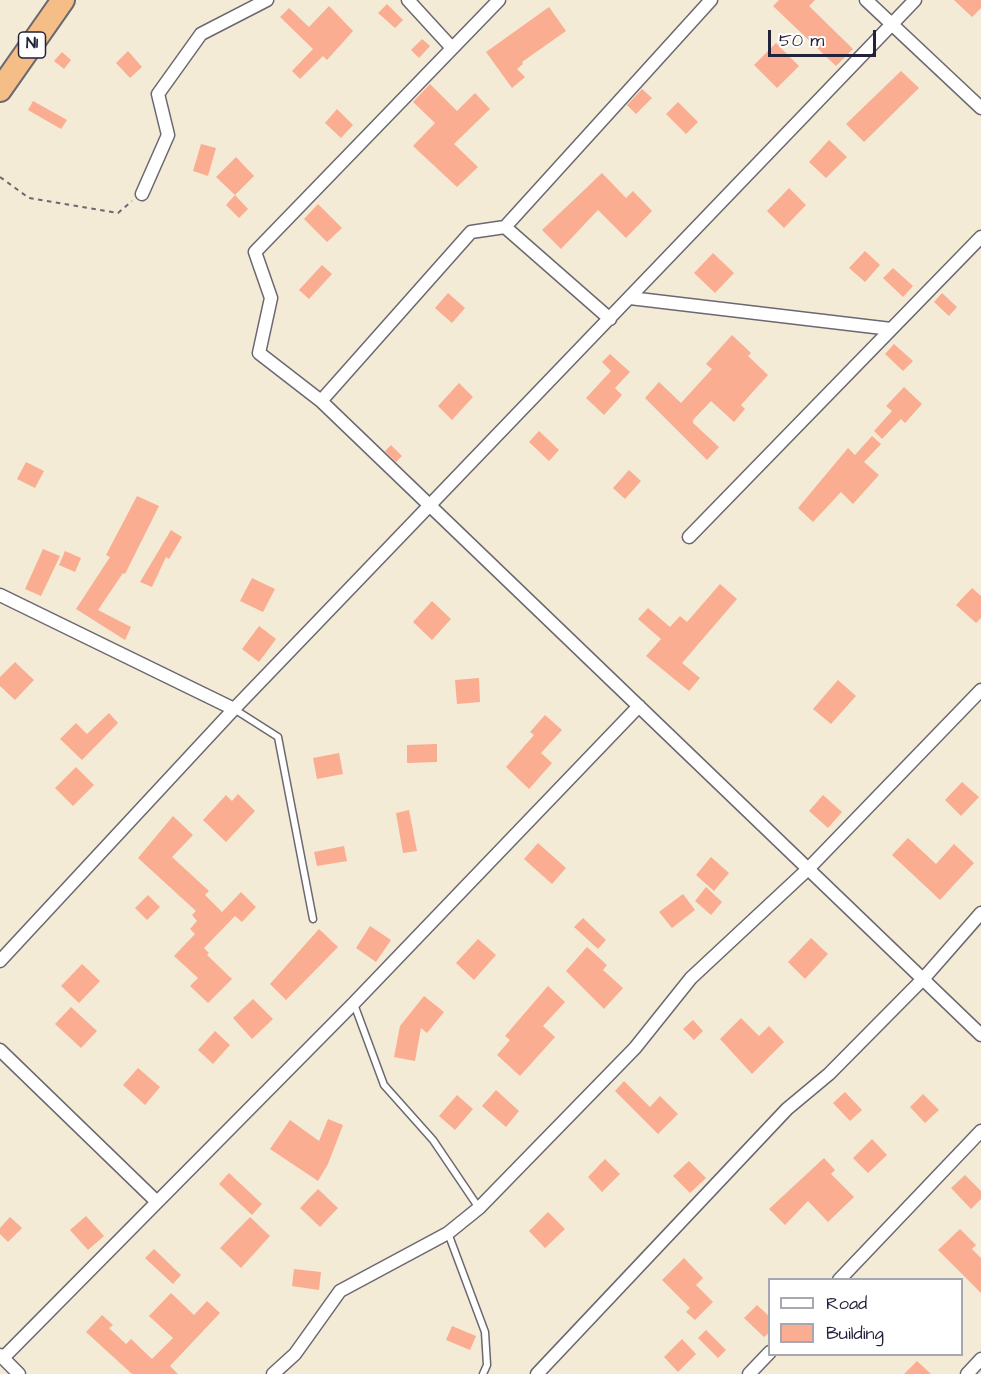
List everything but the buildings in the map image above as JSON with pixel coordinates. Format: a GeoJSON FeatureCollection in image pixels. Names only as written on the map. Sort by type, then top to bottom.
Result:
{"type":"FeatureCollection","features":[{"type":"Feature","properties":{"kind":"highway","name":"N1"},"geometry":{"type":"LineString","coordinates":[[0,90],[63,0]]}},
{"type":"Feature","properties":{"kind":"street"},"geometry":{"type":"LineString","coordinates":[[142,194],[168,135],[158,94],[201,34],[267,0]]}},
{"type":"Feature","properties":{"kind":"street"},"geometry":{"type":"LineString","coordinates":[[408,0],[452,48]]}},
{"type":"Feature","properties":{"kind":"street"},"geometry":{"type":"LineString","coordinates":[[499,0],[255,252],[271,298],[259,353],[321,401],[981,1035]]}},
{"type":"Feature","properties":{"kind":"street"},"geometry":{"type":"LineString","coordinates":[[321,401],[471,232],[505,227],[711,0]]}},
{"type":"Feature","properties":{"kind":"street"},"geometry":{"type":"LineString","coordinates":[[866,0],[981,108]]}},
{"type":"Feature","properties":{"kind":"street"},"geometry":{"type":"LineString","coordinates":[[0,961],[234,709],[915,0]]}},
{"type":"Feature","properties":{"kind":"street"},"geometry":{"type":"LineString","coordinates":[[505,227],[610,319]]}},
{"type":"Feature","properties":{"kind":"street"},"geometry":{"type":"LineString","coordinates":[[689,537],[981,237]]}},
{"type":"Feature","properties":{"kind":"street"},"geometry":{"type":"LineString","coordinates":[[630,298],[891,329]]}},
{"type":"Feature","properties":{"kind":"street"},"geometry":{"type":"LineString","coordinates":[[0,595],[234,709]]}},
{"type":"Feature","properties":{"kind":"street"},"geometry":{"type":"LineString","coordinates":[[273,1374],[295,1354],[340,1291],[448,1233],[479,1208],[635,1048],[691,978],[808,869],[981,690]]}},
{"type":"Feature","properties":{"kind":"street"},"geometry":{"type":"LineString","coordinates":[[19,1374],[1,1357],[354,1003],[639,706]]}},
{"type":"Feature","properties":{"kind":"street"},"geometry":{"type":"LineString","coordinates":[[537,1374],[787,1109],[829,1074],[924,978],[981,913]]}},
{"type":"Feature","properties":{"kind":"street"},"geometry":{"type":"LineString","coordinates":[[0,1050],[157,1202]]}},
{"type":"Feature","properties":{"kind":"street"},"geometry":{"type":"LineString","coordinates":[[841,1278],[981,1131]]}},
{"type":"Feature","properties":{"kind":"street"},"geometry":{"type":"LineString","coordinates":[[749,1374],[768,1355]]}},
{"type":"Feature","properties":{"kind":"street"},"geometry":{"type":"LineString","coordinates":[[967,1374],[981,1359]]}},
{"type":"Feature","properties":{"kind":"lane"},"geometry":{"type":"LineString","coordinates":[[234,709],[278,737],[313,919]]}},
{"type":"Feature","properties":{"kind":"lane"},"geometry":{"type":"LineString","coordinates":[[354,1003],[384,1085],[433,1140],[479,1208]]}},
{"type":"Feature","properties":{"kind":"lane"},"geometry":{"type":"LineString","coordinates":[[448,1233],[484,1332],[487,1365],[483,1374]]}},
{"type":"Feature","properties":{"kind":"path"},"geometry":{"type":"LineString","coordinates":[[0,177],[29,198],[118,213],[142,194]]}}]}
